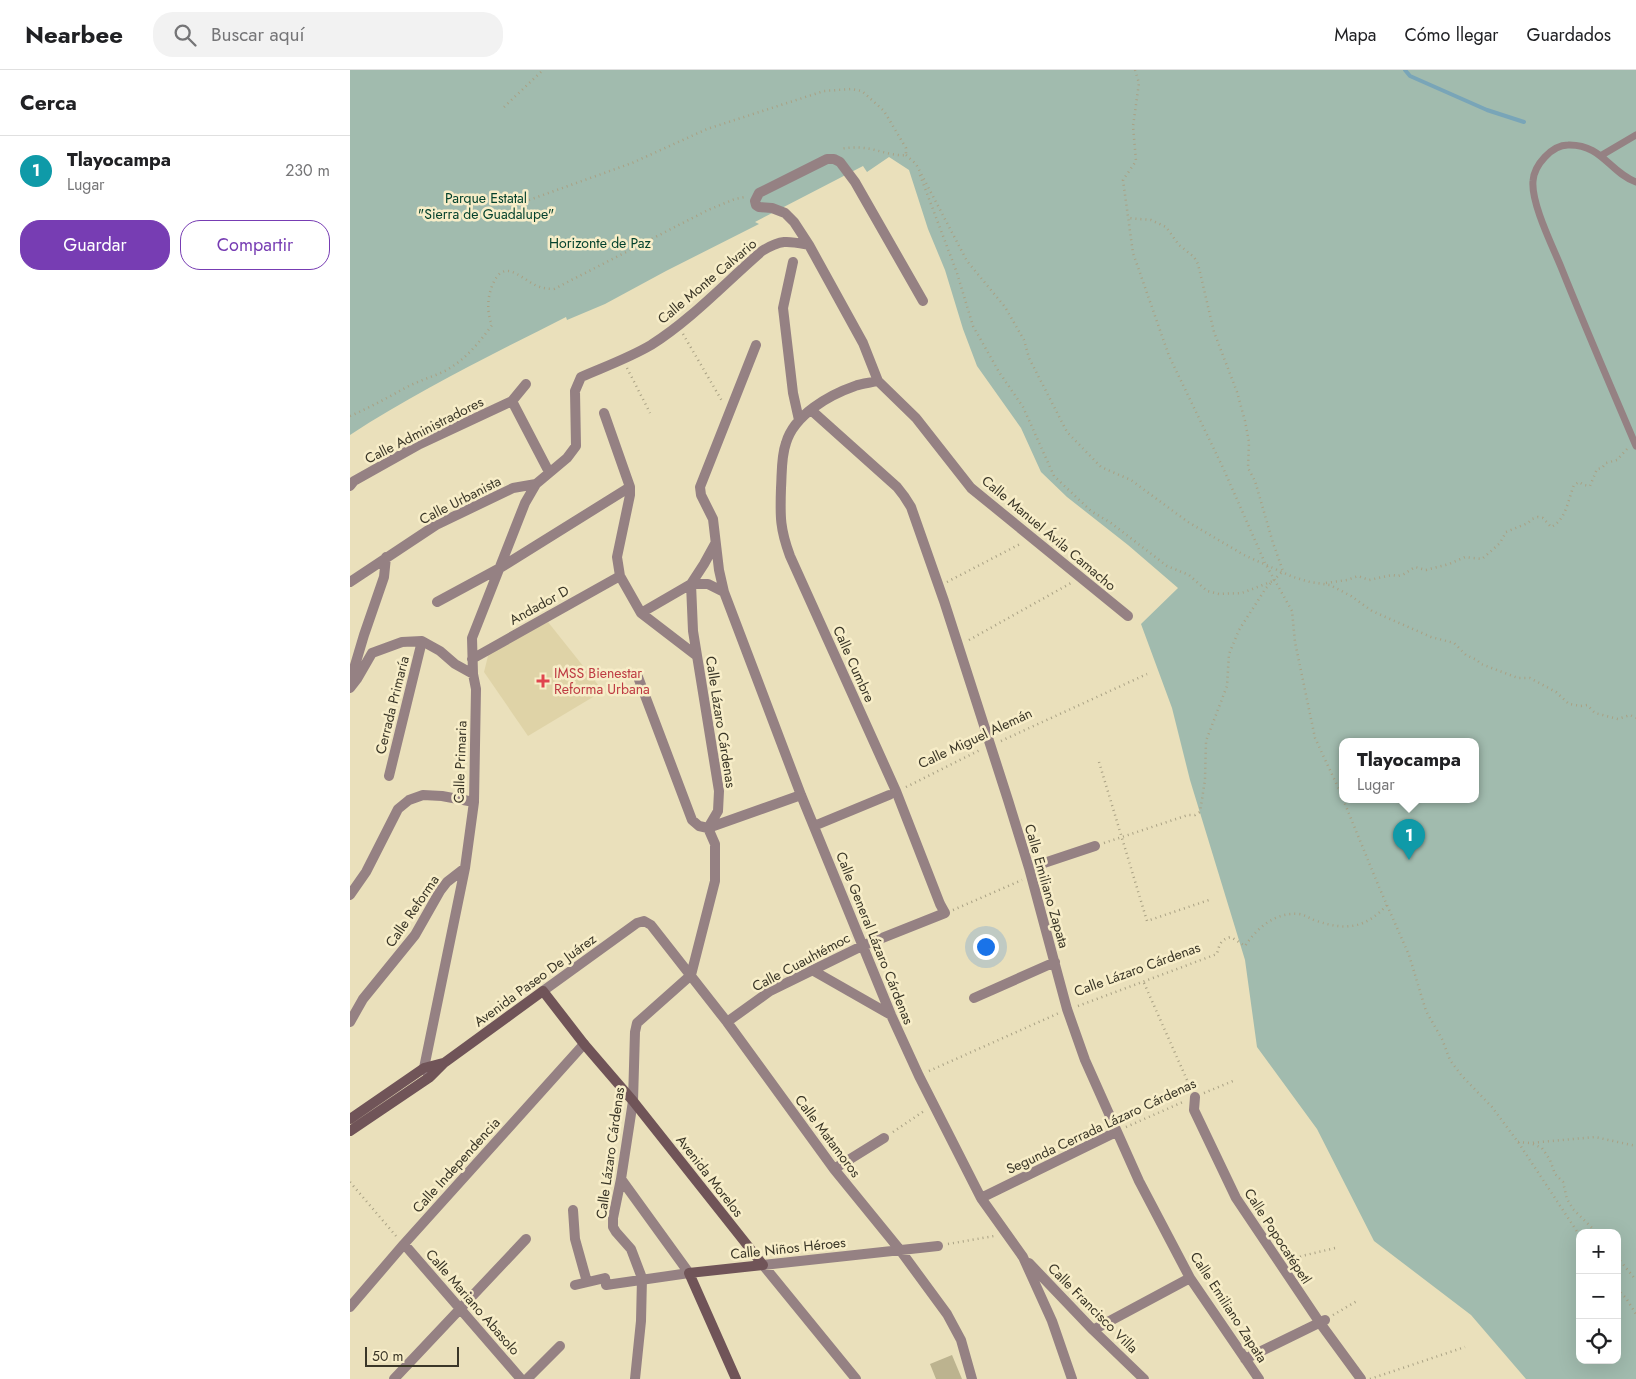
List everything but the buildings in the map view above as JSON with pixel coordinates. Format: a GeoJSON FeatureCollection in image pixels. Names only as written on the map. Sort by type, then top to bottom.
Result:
{"type":"FeatureCollection","features":[{"type":"Feature","properties":{"kind":"street"},"geometry":{"type":"LineString","coordinates":[[809,245],[794,222],[784,213],[772,208],[756,205],[756,196],[827,159],[834,159],[840,162],[855,182],[923,300]]}},
{"type":"Feature","properties":{"kind":"street","name":"Calle Monte Calvario"},"geometry":{"type":"LineString","coordinates":[[575,391],[581,377],[623,360],[678,326],[762,250],[776,242],[809,245]]}},
{"type":"Feature","properties":{"kind":"street","name":"Calle Manuel Ávila Camacho"},"geometry":{"type":"LineString","coordinates":[[809,245],[863,343],[878,381],[916,418],[971,488],[1128,616]]}},
{"type":"Feature","properties":{"kind":"street"},"geometry":{"type":"LineString","coordinates":[[792,262],[783,308],[793,393],[799,420]]}},
{"type":"Feature","properties":{"kind":"street"},"geometry":{"type":"LineString","coordinates":[[729,413],[756,345]]}},
{"type":"Feature","properties":{"kind":"street","name":"Calle Cumbre"},"geometry":{"type":"LineString","coordinates":[[878,381],[856,386],[831,397],[811,410],[791,430],[782,457],[780,517],[782,536],[945,913]]}},
{"type":"Feature","properties":{"kind":"street"},"geometry":{"type":"LineString","coordinates":[[526,384],[512,401],[549,472]]}},
{"type":"Feature","properties":{"kind":"street","name":"Calle Primaria"},"geometry":{"type":"LineString","coordinates":[[427,1072],[465,868],[474,802],[476,689],[473,674],[472,638],[525,503],[536,484],[567,458],[576,446],[575,391]]}},
{"type":"Feature","properties":{"kind":"street","name":"Calle Administradores"},"geometry":{"type":"LineString","coordinates":[[350,486],[354,481],[420,444],[512,401]]}},
{"type":"Feature","properties":{"kind":"street","name":"Calle Emiliano Zapata"},"geometry":{"type":"LineString","coordinates":[[811,410],[904,496],[911,507],[959,646],[1030,872],[1068,1009],[1085,1060],[1139,1181],[1190,1278],[1259,1379]]}},
{"type":"Feature","properties":{"kind":"street"},"geometry":{"type":"LineString","coordinates":[[604,413],[630,486],[617,557],[620,576],[641,613],[697,656]]}},
{"type":"Feature","properties":{"kind":"street","name":"Calle General Lázaro Cárdenas"},"geometry":{"type":"LineString","coordinates":[[729,413],[700,487],[701,495],[713,519],[715,544],[724,592],[801,795],[891,1015],[918,1076],[982,1198],[1023,1257],[1052,1321],[1072,1379]]}},
{"type":"Feature","properties":{"kind":"street","name":"Calle Urbanista"},"geometry":{"type":"LineString","coordinates":[[350,582],[436,525],[513,488],[536,484]]}},
{"type":"Feature","properties":{"kind":"street"},"geometry":{"type":"LineString","coordinates":[[438,602],[500,568],[630,486]]}},
{"type":"Feature","properties":{"kind":"street"},"geometry":{"type":"LineString","coordinates":[[641,613],[690,584],[715,544]]}},
{"type":"Feature","properties":{"kind":"street"},"geometry":{"type":"LineString","coordinates":[[350,682],[384,577],[386,558]]}},
{"type":"Feature","properties":{"kind":"street","name":"Andador D"},"geometry":{"type":"LineString","coordinates":[[472,659],[620,576]]}},
{"type":"Feature","properties":{"kind":"street"},"geometry":{"type":"LineString","coordinates":[[690,584],[708,584],[724,592]]}},
{"type":"Feature","properties":{"kind":"street","name":"Calle Lázaro Cárdenas"},"geometry":{"type":"LineString","coordinates":[[690,584],[697,656],[719,791],[718,811],[708,828]]}},
{"type":"Feature","properties":{"kind":"street"},"geometry":{"type":"LineString","coordinates":[[350,688],[372,653],[402,642],[422,641],[473,674]]}},
{"type":"Feature","properties":{"kind":"street","name":"Cerrada Primaría"},"geometry":{"type":"LineString","coordinates":[[389,776],[422,641]]}},
{"type":"Feature","properties":{"kind":"street"},"geometry":{"type":"LineString","coordinates":[[638,677],[692,820],[699,826],[708,828],[801,795]]}},
{"type":"Feature","properties":{"kind":"street"},"geometry":{"type":"LineString","coordinates":[[814,826],[893,793]]}},
{"type":"Feature","properties":{"kind":"street"},"geometry":{"type":"LineString","coordinates":[[350,895],[366,872],[398,810],[408,800],[423,795],[442,796],[474,802]]}},
{"type":"Feature","properties":{"kind":"street"},"geometry":{"type":"LineString","coordinates":[[691,975],[715,881],[715,844],[708,828]]}},
{"type":"Feature","properties":{"kind":"street"},"geometry":{"type":"LineString","coordinates":[[1030,872],[1095,846]]}},
{"type":"Feature","properties":{"kind":"street","name":"Calle Reforma"},"geometry":{"type":"LineString","coordinates":[[350,1022],[363,999],[415,935],[440,891],[447,882],[465,868]]}},
{"type":"Feature","properties":{"kind":"street","name":"Calle Cuauhtémoc"},"geometry":{"type":"LineString","coordinates":[[727,1022],[770,991],[812,970],[862,946],[945,913]]}},
{"type":"Feature","properties":{"kind":"street","name":"Calle Matamoros"},"geometry":{"type":"LineString","coordinates":[[644,921],[651,925],[691,975],[834,1169],[900,1250],[947,1314],[961,1340],[972,1379]]}},
{"type":"Feature","properties":{"kind":"street","name":"Avenida Paseo De Juárez"},"geometry":{"type":"LineString","coordinates":[[350,1119],[444,1063],[637,923],[644,921]]}},
{"type":"Feature","properties":{"kind":"street"},"geometry":{"type":"LineString","coordinates":[[974,998],[1055,962]]}},
{"type":"Feature","properties":{"kind":"street"},"geometry":{"type":"LineString","coordinates":[[812,970],[891,1015]]}},
{"type":"Feature","properties":{"kind":"street","name":"Calle Lázaro Cárdenas"},"geometry":{"type":"LineString","coordinates":[[635,1379],[641,1321],[642,1278],[631,1249],[613,1226],[612,1218],[621,1179],[633,1101],[635,1032],[637,1023],[691,975]]}},
{"type":"Feature","properties":{"kind":"street","name":"Avenida Morelos"},"geometry":{"type":"LineString","coordinates":[[543,991],[856,1379]]}},
{"type":"Feature","properties":{"kind":"street","name":"Calle Independencia"},"geometry":{"type":"LineString","coordinates":[[350,1307],[404,1244],[584,1044]]}},
{"type":"Feature","properties":{"kind":"street","name":"Avenida Paseo De Juárez"},"geometry":{"type":"LineString","coordinates":[[350,1132],[427,1072]]}},
{"type":"Feature","properties":{"kind":"street","name":"Calle Popocatépetl"},"geometry":{"type":"LineString","coordinates":[[1195,1097],[1194,1110],[1216,1160],[1236,1198],[1361,1379]]}},
{"type":"Feature","properties":{"kind":"street","name":"Segunda Cerrada Lázaro Cárdenas"},"geometry":{"type":"LineString","coordinates":[[982,1198],[1116,1132]]}},
{"type":"Feature","properties":{"kind":"street"},"geometry":{"type":"LineString","coordinates":[[834,1169],[884,1138]]}},
{"type":"Feature","properties":{"kind":"street"},"geometry":{"type":"LineString","coordinates":[[621,1179],[689,1273],[736,1379]]}},
{"type":"Feature","properties":{"kind":"street"},"geometry":{"type":"LineString","coordinates":[[574,1210],[575,1239],[587,1282]]}},
{"type":"Feature","properties":{"kind":"street"},"geometry":{"type":"LineString","coordinates":[[394,1379],[526,1239]]}},
{"type":"Feature","properties":{"kind":"street","name":"Calle Mariano Abasolo"},"geometry":{"type":"LineString","coordinates":[[404,1244],[521,1379]]}},
{"type":"Feature","properties":{"kind":"street","name":"Calle Niños Héroes"},"geometry":{"type":"LineString","coordinates":[[575,1285],[605,1278],[606,1284],[642,1278],[938,1246]]}},
{"type":"Feature","properties":{"kind":"street","name":"Calle Francisco Villa"},"geometry":{"type":"LineString","coordinates":[[1023,1257],[1093,1330],[1144,1379]]}},
{"type":"Feature","properties":{"kind":"street"},"geometry":{"type":"LineString","coordinates":[[1093,1330],[1190,1278]]}},
{"type":"Feature","properties":{"kind":"street"},"geometry":{"type":"LineString","coordinates":[[1245,1359],[1323,1322]]}},
{"type":"Feature","properties":{"kind":"street"},"geometry":{"type":"LineString","coordinates":[[527,1379],[560,1346]]}},
{"type":"Feature","properties":{"kind":"lane"},"geometry":{"type":"LineString","coordinates":[[1602,155],[1636,135]]}},
{"type":"Feature","properties":{"kind":"lane"},"geometry":{"type":"LineString","coordinates":[[1636,182],[1624,178],[1602,155],[1588,149],[1566,145],[1551,151],[1539,165],[1533,178],[1533,194],[1547,235],[1636,446]]}},
{"type":"Feature","properties":{"kind":"path"},"geometry":{"type":"LineString","coordinates":[[504,107],[543,70]]}},
{"type":"Feature","properties":{"kind":"path"},"geometry":{"type":"LineString","coordinates":[[1135,70],[1139,83],[1133,126],[1136,161],[1123,180],[1133,253],[1170,356],[1267,566],[1292,611],[1294,642],[1315,738],[1339,789]]}},
{"type":"Feature","properties":{"kind":"path"},"geometry":{"type":"LineString","coordinates":[[529,200],[632,163],[707,129],[824,91],[862,91],[884,111],[906,148],[906,155],[916,164],[967,261],[1005,307],[1024,340],[1029,358],[1067,432],[1101,467],[1131,480],[1188,522],[1244,555],[1298,579],[1325,583],[1347,580],[1358,576],[1369,580],[1392,575],[1398,576],[1415,567],[1426,570],[1466,557],[1482,559],[1500,543],[1506,532],[1528,523],[1532,519],[1538,517],[1543,518],[1551,526],[1557,524],[1564,514],[1574,485],[1579,482],[1584,486],[1590,486],[1597,469],[1602,468],[1606,463],[1617,460],[1626,450],[1636,446]]}},
{"type":"Feature","properties":{"kind":"path"},"geometry":{"type":"LineString","coordinates":[[827,159],[836,150],[849,148],[870,148],[898,156],[906,155]]}},
{"type":"Feature","properties":{"kind":"path"},"geometry":{"type":"LineString","coordinates":[[916,164],[957,272],[973,326],[999,372],[1023,407],[1054,476],[1091,511],[1111,523],[1167,566],[1189,575],[1207,591],[1218,594],[1242,593],[1275,580]]}},
{"type":"Feature","properties":{"kind":"path"},"geometry":{"type":"LineString","coordinates":[[350,416],[446,370],[466,356],[492,325],[488,314],[490,290],[497,275],[502,272],[514,272],[535,284],[554,289],[708,210],[735,199],[756,196]]}},
{"type":"Feature","properties":{"kind":"path"},"geometry":{"type":"LineString","coordinates":[[1128,218],[1151,220],[1166,227],[1179,245],[1194,257],[1198,264],[1214,332],[1237,392],[1245,421],[1249,442],[1248,468],[1283,571]]}},
{"type":"Feature","properties":{"kind":"path"},"geometry":{"type":"LineString","coordinates":[[678,326],[729,413]]}},
{"type":"Feature","properties":{"kind":"path"},"geometry":{"type":"LineString","coordinates":[[623,360],[650,413]]}},
{"type":"Feature","properties":{"kind":"path"},"geometry":{"type":"LineString","coordinates":[[939,586],[1032,538]]}},
{"type":"Feature","properties":{"kind":"path"},"geometry":{"type":"LineString","coordinates":[[1095,846],[1200,812],[1205,780],[1206,741],[1227,686],[1229,654],[1238,630],[1266,588],[1283,571]]}},
{"type":"Feature","properties":{"kind":"path"},"geometry":{"type":"LineString","coordinates":[[959,646],[1081,578]]}},
{"type":"Feature","properties":{"kind":"path"},"geometry":{"type":"LineString","coordinates":[[1325,583],[1351,596],[1372,611],[1431,638],[1454,643],[1466,655],[1481,664],[1518,678],[1530,678],[1556,692],[1569,704],[1587,706],[1595,714],[1618,719],[1630,715],[1636,718]]}},
{"type":"Feature","properties":{"kind":"path","name":"Calle Miguel Alemán"},"geometry":{"type":"LineString","coordinates":[[893,793],[990,745],[1147,674]]}},
{"type":"Feature","properties":{"kind":"path"},"geometry":{"type":"LineString","coordinates":[[1099,762],[1147,921],[1208,900]]}},
{"type":"Feature","properties":{"kind":"path"},"geometry":{"type":"LineString","coordinates":[[1345,803],[1387,905],[1410,955],[1426,1011],[1442,1039],[1450,1060],[1462,1076],[1492,1107],[1518,1142],[1576,1230]]}},
{"type":"Feature","properties":{"kind":"path"},"geometry":{"type":"LineString","coordinates":[[945,913],[1030,872]]}},
{"type":"Feature","properties":{"kind":"path","name":"Calle Lázaro Cárdenas"},"geometry":{"type":"LineString","coordinates":[[918,1076],[1068,1009],[1144,983],[1217,954],[1219,945],[1225,939],[1232,937],[1244,946],[1253,934],[1274,918],[1297,914],[1315,921],[1342,926],[1362,925],[1377,916],[1387,905]]}},
{"type":"Feature","properties":{"kind":"path"},"geometry":{"type":"LineString","coordinates":[[1144,983],[1195,1097]]}},
{"type":"Feature","properties":{"kind":"path","name":"Segunda Cerrada Lázaro Cárdenas"},"geometry":{"type":"LineString","coordinates":[[1116,1132],[1234,1081]]}},
{"type":"Feature","properties":{"kind":"path"},"geometry":{"type":"LineString","coordinates":[[884,1138],[933,1105]]}},
{"type":"Feature","properties":{"kind":"path"},"geometry":{"type":"LineString","coordinates":[[1518,1142],[1530,1143],[1594,1138],[1636,1146]]}},
{"type":"Feature","properties":{"kind":"path"},"geometry":{"type":"LineString","coordinates":[[1530,1143],[1542,1148],[1550,1160],[1555,1174],[1564,1182],[1570,1204],[1593,1229]]}},
{"type":"Feature","properties":{"kind":"path"},"geometry":{"type":"LineString","coordinates":[[350,1182],[404,1244]]}},
{"type":"Feature","properties":{"kind":"path"},"geometry":{"type":"LineString","coordinates":[[938,1246],[1008,1234]]}},
{"type":"Feature","properties":{"kind":"path"},"geometry":{"type":"LineString","coordinates":[[1281,1265],[1302,1256],[1335,1248]]}},
{"type":"Feature","properties":{"kind":"path"},"geometry":{"type":"LineString","coordinates":[[1621,1262],[1636,1280]]}},
{"type":"Feature","properties":{"kind":"path"},"geometry":{"type":"LineString","coordinates":[[1621,1293],[1636,1314]]}},
{"type":"Feature","properties":{"kind":"path"},"geometry":{"type":"LineString","coordinates":[[1323,1322],[1357,1302]]}},
{"type":"Feature","properties":{"kind":"path"},"geometry":{"type":"LineString","coordinates":[[1368,1379],[1466,1347]]}},
{"type":"Feature","properties":{"kind":"shaded area","name":"IMSS Bienestar Reforma Urbana"},"geometry":{"type":"Polygon","coordinates":[[[548,622],[603,691],[528,736],[484,672],[489,652],[548,622]]]}},
{"type":"Feature","properties":{"kind":"green space"},"geometry":{"type":"Polygon","coordinates":[[[350,70],[1636,70],[1636,1379],[1526,1379],[1471,1315],[1374,1241],[1317,1129],[1257,1047],[1245,960],[1190,780],[1172,708],[1141,624],[1178,588],[1128,545],[1067,497],[1041,472],[1021,428],[977,366],[909,170],[889,157],[867,172],[863,166],[755,222],[759,224],[605,304],[567,320],[566,317],[456,373],[350,435],[350,70]]]}},
{"type":"Feature","properties":{"kind":"waterway"},"geometry":{"type":"LineString","coordinates":[[1405,70],[1410,76],[1487,110],[1524,122]]}},
{"type":"Feature","properties":{"kind":"place","name":"IMSS Bienestar Reforma Urbana"},"geometry":{"type":"Point","coordinates":[543,681]}},
{"type":"Feature","properties":{"kind":"place","name":"Tlayocampa"},"geometry":{"type":"Point","coordinates":[1409,860]}},
{"type":"Feature","properties":{"kind":"park label","name":"Parque Estatal \"Sierra de Guadalupe\""},"geometry":{"type":"Point","coordinates":[486,206]}},
{"type":"Feature","properties":{"kind":"park label","name":"Horizonte de Paz"},"geometry":{"type":"Point","coordinates":[600,243]}}]}
